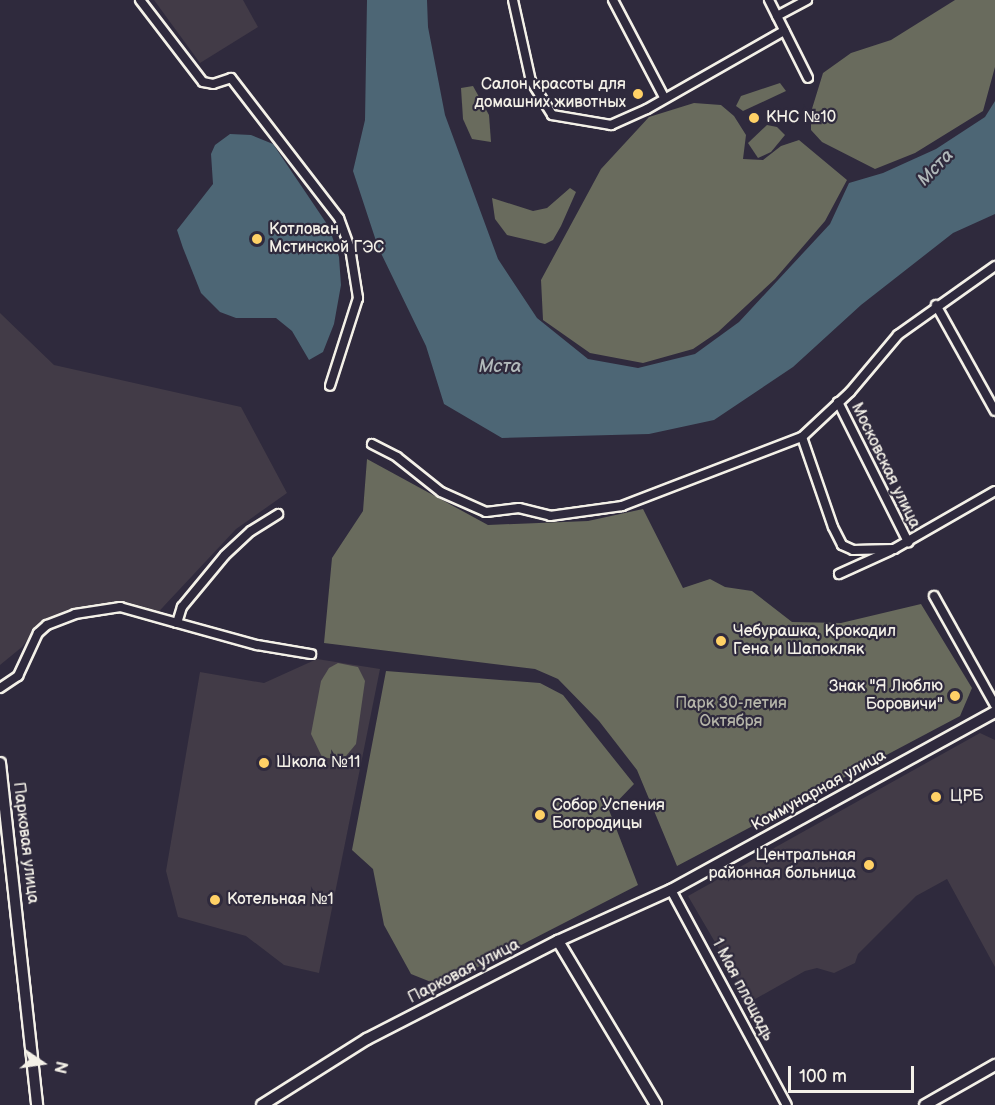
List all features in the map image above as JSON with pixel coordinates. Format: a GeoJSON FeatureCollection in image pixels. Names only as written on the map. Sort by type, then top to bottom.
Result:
{"type":"FeatureCollection","features":[{"type":"Feature","properties":{"kind":"main road","name":"Коммунарная улица"},"geometry":{"type":"LineString","coordinates":[[558,941],[671,890],[995,712]]}},
{"type":"Feature","properties":{"kind":"main road","name":"Парковая улица"},"geometry":{"type":"LineString","coordinates":[[0,763],[37,1105]]}},
{"type":"Feature","properties":{"kind":"main road","name":"Парковая улица"},"geometry":{"type":"LineString","coordinates":[[262,1105],[367,1039],[558,941]]}},
{"type":"Feature","properties":{"kind":"main road"},"geometry":{"type":"LineString","coordinates":[[558,941],[656,1105]]}},
{"type":"Feature","properties":{"kind":"main road"},"geometry":{"type":"LineString","coordinates":[[925,1105],[995,1065]]}},
{"type":"Feature","properties":{"kind":"street"},"geometry":{"type":"LineString","coordinates":[[140,0],[203,82],[213,84],[231,78],[339,218],[350,248],[358,298],[330,386]]}},
{"type":"Feature","properties":{"kind":"street"},"geometry":{"type":"LineString","coordinates":[[513,0],[531,81],[552,115],[611,125],[784,31]]}},
{"type":"Feature","properties":{"kind":"street"},"geometry":{"type":"LineString","coordinates":[[613,0],[664,97]]}},
{"type":"Feature","properties":{"kind":"street"},"geometry":{"type":"LineString","coordinates":[[769,0],[808,78]]}},
{"type":"Feature","properties":{"kind":"street"},"geometry":{"type":"LineString","coordinates":[[777,16],[807,0]]}},
{"type":"Feature","properties":{"kind":"street"},"geometry":{"type":"LineString","coordinates":[[372,444],[397,457],[441,492],[486,512],[519,508],[550,516],[622,506],[802,437],[838,402],[898,334],[936,304],[995,266]]}},
{"type":"Feature","properties":{"kind":"street"},"geometry":{"type":"LineString","coordinates":[[936,304],[995,411]]}},
{"type":"Feature","properties":{"kind":"street","name":"Московская улица"},"geometry":{"type":"LineString","coordinates":[[838,402],[908,542]]}},
{"type":"Feature","properties":{"kind":"street"},"geometry":{"type":"LineString","coordinates":[[802,437],[833,527],[842,545],[853,550],[894,549]]}},
{"type":"Feature","properties":{"kind":"street"},"geometry":{"type":"LineString","coordinates":[[839,574],[908,542],[995,491]]}},
{"type":"Feature","properties":{"kind":"street"},"geometry":{"type":"LineString","coordinates":[[177,623],[182,607],[225,555],[251,531],[278,514]]}},
{"type":"Feature","properties":{"kind":"street"},"geometry":{"type":"LineString","coordinates":[[934,596],[995,705]]}},
{"type":"Feature","properties":{"kind":"street"},"geometry":{"type":"LineString","coordinates":[[0,697],[26,664],[38,633],[47,625],[75,614],[120,607],[257,645],[311,654]]}},
{"type":"Feature","properties":{"kind":"street"},"geometry":{"type":"LineString","coordinates":[[0,688],[10,682]]}},
{"type":"Feature","properties":{"kind":"street","name":"1 Мая площадь"},"geometry":{"type":"LineString","coordinates":[[671,890],[787,1105]]}},
{"type":"Feature","properties":{"kind":"shaded area"},"geometry":{"type":"Polygon","coordinates":[[[154,0],[243,0],[258,27],[200,63],[154,0]]]}},
{"type":"Feature","properties":{"kind":"shaded area"},"geometry":{"type":"Polygon","coordinates":[[[0,313],[54,365],[241,407],[287,493],[236,529],[149,622],[102,606],[36,628],[22,647],[0,665],[0,313]]]}},
{"type":"Feature","properties":{"kind":"shaded area"},"geometry":{"type":"Polygon","coordinates":[[[317,659],[380,669],[319,973],[284,965],[246,936],[178,917],[166,871],[200,672],[264,683],[317,659]]]}},
{"type":"Feature","properties":{"kind":"shaded area","name":"Центральная районная больница"},"geometry":{"type":"Polygon","coordinates":[[[980,733],[995,740],[995,967],[947,879],[916,896],[858,954],[855,963],[834,973],[817,968],[805,971],[750,1002],[688,896],[980,733]]]}},
{"type":"Feature","properties":{"kind":"green space"},"geometry":{"type":"Polygon","coordinates":[[[955,0],[995,0],[995,67],[983,111],[915,153],[875,169],[822,142],[811,130],[811,112],[823,73],[851,53],[891,40],[955,0]]]}},
{"type":"Feature","properties":{"kind":"green space"},"geometry":{"type":"Polygon","coordinates":[[[780,83],[786,91],[743,111],[736,106],[741,96],[780,83]]]}},
{"type":"Feature","properties":{"kind":"green space"},"geometry":{"type":"Polygon","coordinates":[[[473,86],[489,115],[491,142],[472,139],[463,119],[461,88],[473,86]]]}},
{"type":"Feature","properties":{"kind":"green space"},"geometry":{"type":"Polygon","coordinates":[[[694,103],[721,105],[734,116],[746,135],[743,159],[763,160],[781,146],[799,140],[847,180],[825,221],[775,279],[718,332],[693,349],[643,363],[590,353],[543,320],[541,280],[601,169],[649,117],[694,103]]]}},
{"type":"Feature","properties":{"kind":"green space"},"geometry":{"type":"Polygon","coordinates":[[[767,125],[777,127],[785,135],[771,152],[758,158],[748,143],[767,125]]]}},
{"type":"Feature","properties":{"kind":"green space"},"geometry":{"type":"Polygon","coordinates":[[[570,188],[576,192],[561,226],[553,240],[545,244],[507,235],[495,219],[492,198],[533,211],[547,208],[570,188]]]}},
{"type":"Feature","properties":{"kind":"green space","name":"Парк 30-летия Октября"},"geometry":{"type":"Polygon","coordinates":[[[367,459],[488,525],[588,521],[643,509],[683,588],[710,579],[725,587],[752,591],[792,622],[841,623],[921,604],[972,688],[960,716],[677,866],[637,770],[599,721],[558,679],[535,669],[324,643],[332,558],[363,511],[367,459]]]}},
{"type":"Feature","properties":{"kind":"green space"},"geometry":{"type":"Polygon","coordinates":[[[338,663],[358,667],[365,681],[356,744],[346,756],[334,759],[322,757],[311,734],[321,681],[329,668],[338,663]]]}},
{"type":"Feature","properties":{"kind":"green space"},"geometry":{"type":"Polygon","coordinates":[[[386,671],[540,683],[563,695],[634,784],[609,810],[638,885],[441,986],[411,974],[384,925],[373,869],[352,850],[386,671]]]}},
{"type":"Feature","properties":{"kind":"water","name":"Мста"},"geometry":{"type":"Polygon","coordinates":[[[367,0],[427,0],[428,27],[445,115],[498,259],[537,318],[588,359],[638,368],[695,354],[739,322],[830,224],[849,183],[883,173],[936,149],[985,117],[995,101],[995,214],[953,233],[861,305],[793,367],[714,420],[649,434],[502,438],[444,404],[426,346],[378,247],[353,171],[365,120],[367,0]]]}},
{"type":"Feature","properties":{"kind":"water","name":"Котлован Мстинской ГЭС"},"geometry":{"type":"Polygon","coordinates":[[[230,134],[251,135],[273,144],[329,227],[339,257],[341,285],[334,324],[323,352],[309,360],[292,331],[276,318],[236,318],[220,312],[201,293],[183,248],[177,230],[213,184],[211,154],[215,145],[230,134]]]}},
{"type":"Feature","properties":{"kind":"place","name":"Салон красоты для домашних животных"},"geometry":{"type":"Point","coordinates":[638,94]}},
{"type":"Feature","properties":{"kind":"place","name":"КНС №10"},"geometry":{"type":"Point","coordinates":[754,118]}},
{"type":"Feature","properties":{"kind":"place","name":"Котлован Мстинской ГЭС"},"geometry":{"type":"Point","coordinates":[257,239]}},
{"type":"Feature","properties":{"kind":"place","name":"Чебурашка, Крокодил Гена и Шапокляк"},"geometry":{"type":"Point","coordinates":[721,641]}},
{"type":"Feature","properties":{"kind":"place","name":"Знак \"Я Люблю Боровичи\""},"geometry":{"type":"Point","coordinates":[955,696]}},
{"type":"Feature","properties":{"kind":"place","name":"Школа №11"},"geometry":{"type":"Point","coordinates":[264,763]}},
{"type":"Feature","properties":{"kind":"place","name":"ЦРБ"},"geometry":{"type":"Point","coordinates":[936,797]}},
{"type":"Feature","properties":{"kind":"place","name":"Собор Успения Богородицы"},"geometry":{"type":"Point","coordinates":[540,815]}},
{"type":"Feature","properties":{"kind":"place","name":"Центральная районная больница"},"geometry":{"type":"Point","coordinates":[869,865]}},
{"type":"Feature","properties":{"kind":"place","name":"Котельная №1"},"geometry":{"type":"Point","coordinates":[215,900]}}]}
